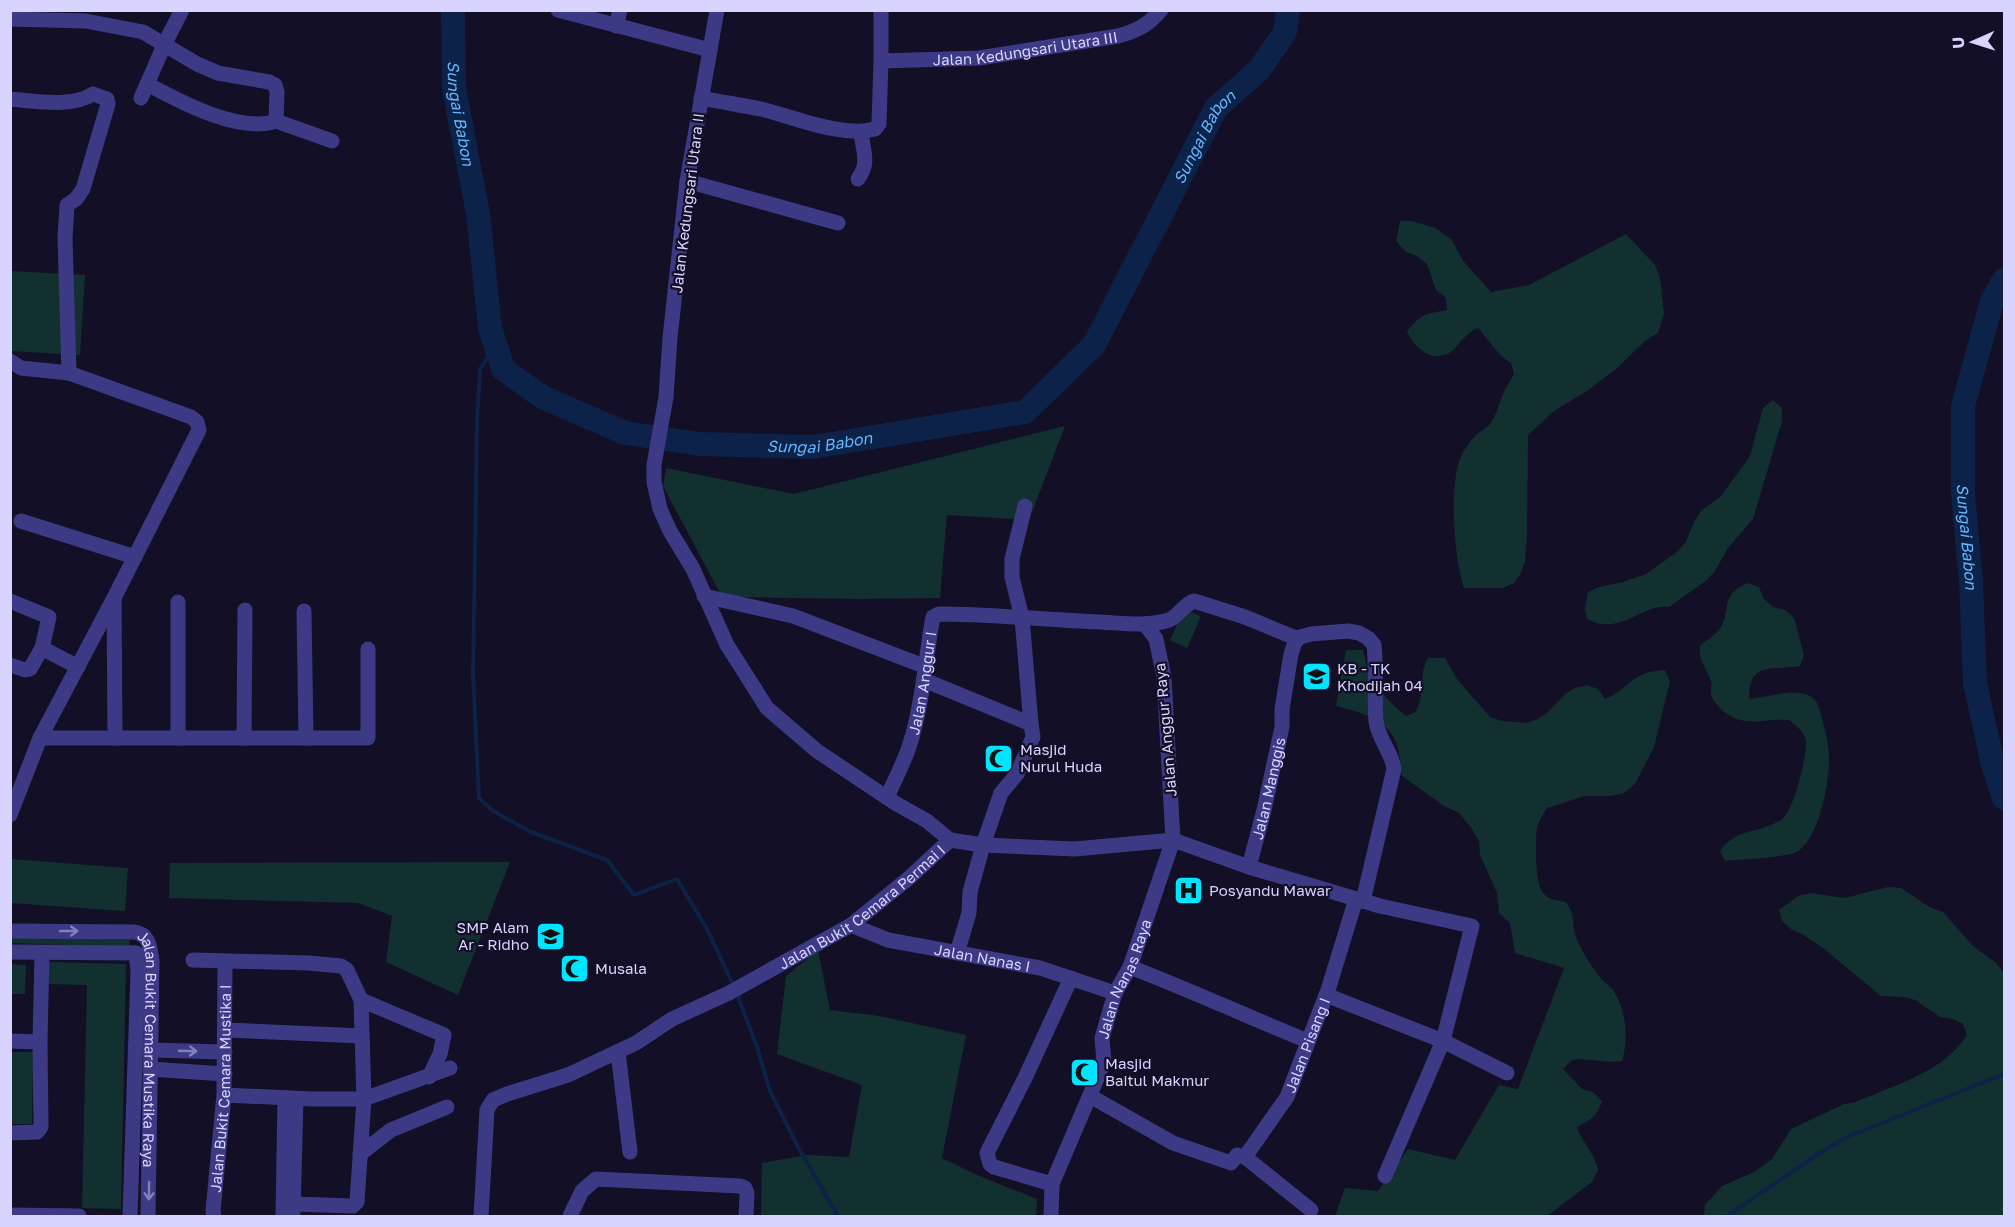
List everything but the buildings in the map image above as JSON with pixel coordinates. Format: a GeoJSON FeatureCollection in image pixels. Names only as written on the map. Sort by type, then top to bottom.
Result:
{"type":"FeatureCollection","features":[{"type":"Feature","properties":{"kind":"street"},"geometry":{"type":"LineString","coordinates":[[141,98],[182,10]]}},
{"type":"Feature","properties":{"kind":"street"},"geometry":{"type":"LineString","coordinates":[[558,10],[618,18],[710,50]]}},
{"type":"Feature","properties":{"kind":"street","name":"Jalan Kedungsari Utara II"},"geometry":{"type":"LineString","coordinates":[[717,10],[687,182],[669,338],[666,397],[654,465],[654,482],[660,509],[670,531],[693,569],[727,645],[767,708],[817,751],[927,821],[950,840]]}},
{"type":"Feature","properties":{"kind":"street"},"geometry":{"type":"LineString","coordinates":[[700,99],[760,109],[825,126],[861,132],[875,129],[879,124],[881,10]]}},
{"type":"Feature","properties":{"kind":"street","name":"Jalan Kedungsari Utara III"},"geometry":{"type":"LineString","coordinates":[[881,61],[979,58],[1118,36],[1140,30],[1161,10]]}},
{"type":"Feature","properties":{"kind":"street"},"geometry":{"type":"LineString","coordinates":[[10,19],[86,21],[143,32],[197,64],[218,73],[275,85],[277,92],[276,121]]}},
{"type":"Feature","properties":{"kind":"street"},"geometry":{"type":"LineString","coordinates":[[147,84],[192,108],[215,116],[255,124],[268,124],[276,121],[332,141]]}},
{"type":"Feature","properties":{"kind":"street"},"geometry":{"type":"LineString","coordinates":[[10,99],[62,102],[87,98],[93,94],[107,99],[108,104],[84,189],[67,205],[65,237],[69,373]]}},
{"type":"Feature","properties":{"kind":"street"},"geometry":{"type":"LineString","coordinates":[[858,179],[866,163],[861,132]]}},
{"type":"Feature","properties":{"kind":"street"},"geometry":{"type":"LineString","coordinates":[[687,182],[838,223]]}},
{"type":"Feature","properties":{"kind":"street"},"geometry":{"type":"LineString","coordinates":[[10,361],[21,368],[69,373],[191,417],[199,425],[193,444],[40,738],[11,813]]}},
{"type":"Feature","properties":{"kind":"street"},"geometry":{"type":"LineString","coordinates":[[957,953],[969,913],[970,892],[1001,793],[1017,774],[1033,737],[1022,618],[1012,578],[1012,559],[1025,506]]}},
{"type":"Feature","properties":{"kind":"street"},"geometry":{"type":"LineString","coordinates":[[21,521],[135,558]]}},
{"type":"Feature","properties":{"kind":"street"},"geometry":{"type":"LineString","coordinates":[[704,596],[793,616],[924,673],[1031,724]]}},
{"type":"Feature","properties":{"kind":"street"},"geometry":{"type":"LineString","coordinates":[[114,598],[115,738]]}},
{"type":"Feature","properties":{"kind":"street"},"geometry":{"type":"LineString","coordinates":[[1022,618],[1145,624],[1169,620],[1189,602],[1194,601],[1245,617],[1298,639]]}},
{"type":"Feature","properties":{"kind":"street"},"geometry":{"type":"LineString","coordinates":[[10,602],[49,617],[42,648],[30,669],[25,670],[10,665]]}},
{"type":"Feature","properties":{"kind":"street"},"geometry":{"type":"LineString","coordinates":[[178,602],[178,738]]}},
{"type":"Feature","properties":{"kind":"street"},"geometry":{"type":"LineString","coordinates":[[244,738],[245,610]]}},
{"type":"Feature","properties":{"kind":"street"},"geometry":{"type":"LineString","coordinates":[[304,611],[306,738]]}},
{"type":"Feature","properties":{"kind":"street","name":"Jalan Anggur I"},"geometry":{"type":"LineString","coordinates":[[887,797],[908,749],[933,617],[939,614],[990,614],[1022,618]]}},
{"type":"Feature","properties":{"kind":"street","name":"Jalan Anggur Raya"},"geometry":{"type":"LineString","coordinates":[[1145,624],[1156,639],[1164,677],[1173,840]]}},
{"type":"Feature","properties":{"kind":"street","name":"Jalan Pisang I"},"geometry":{"type":"LineString","coordinates":[[1245,1157],[1287,1097],[1360,900],[1394,769],[1393,760],[1382,743],[1376,721],[1374,645],[1368,638],[1348,631],[1311,634],[1298,639]]}},
{"type":"Feature","properties":{"kind":"street","name":"Jalan Manggis"},"geometry":{"type":"LineString","coordinates":[[1249,867],[1280,737],[1291,654],[1298,639]]}},
{"type":"Feature","properties":{"kind":"street"},"geometry":{"type":"LineString","coordinates":[[42,648],[78,667]]}},
{"type":"Feature","properties":{"kind":"street"},"geometry":{"type":"LineString","coordinates":[[40,738],[368,738],[368,649]]}},
{"type":"Feature","properties":{"kind":"street","name":"Jalan Bukit Cemara Permai I"},"geometry":{"type":"LineString","coordinates":[[481,1216],[489,1105],[493,1100],[568,1075],[618,1052],[657,1031],[672,1019],[735,989],[852,925],[909,878],[950,840],[983,845],[1075,849],[1173,840],[1249,867],[1360,900],[1472,926],[1443,1041]]}},
{"type":"Feature","properties":{"kind":"street","name":"Jalan Nanas Raya"},"geometry":{"type":"LineString","coordinates":[[1052,1184],[1104,1062],[1102,1038],[1114,993],[1130,967],[1173,840]]}},
{"type":"Feature","properties":{"kind":"street","name":"Jalan Nanas I"},"geometry":{"type":"LineString","coordinates":[[852,925],[888,940],[1040,968],[1114,993]]}},
{"type":"Feature","properties":{"kind":"street"},"geometry":{"type":"LineString","coordinates":[[10,931],[140,932],[150,943]]}},
{"type":"Feature","properties":{"kind":"street","name":"Jalan Bukit Cemara Mustika Raya"},"geometry":{"type":"LineString","coordinates":[[130,1216],[138,982],[136,952],[150,943],[152,961],[148,1216]]}},
{"type":"Feature","properties":{"kind":"street"},"geometry":{"type":"LineString","coordinates":[[10,952],[136,952]]}},
{"type":"Feature","properties":{"kind":"street"},"geometry":{"type":"LineString","coordinates":[[10,1133],[37,1132],[41,1127],[42,953]]}},
{"type":"Feature","properties":{"kind":"street"},"geometry":{"type":"LineString","coordinates":[[192,960],[309,963],[341,966],[350,974],[361,1000],[364,1099],[356,1205],[293,1210],[291,1098]]}},
{"type":"Feature","properties":{"kind":"street","name":"Jalan Bukit Cemara Mustika I"},"geometry":{"type":"LineString","coordinates":[[214,1216],[225,1074],[225,962]]}},
{"type":"Feature","properties":{"kind":"street"},"geometry":{"type":"LineString","coordinates":[[1130,967],[1198,993],[1236,1012],[1308,1041]]}},
{"type":"Feature","properties":{"kind":"street"},"geometry":{"type":"LineString","coordinates":[[1051,1216],[1052,1184],[994,1167],[990,1164],[987,1153],[1025,1078],[1071,978]]}},
{"type":"Feature","properties":{"kind":"street"},"geometry":{"type":"LineString","coordinates":[[1326,995],[1443,1041],[1507,1073]]}},
{"type":"Feature","properties":{"kind":"street"},"geometry":{"type":"LineString","coordinates":[[361,1000],[444,1035],[440,1054],[429,1077]]}},
{"type":"Feature","properties":{"kind":"street"},"geometry":{"type":"LineString","coordinates":[[226,1030],[362,1036]]}},
{"type":"Feature","properties":{"kind":"street"},"geometry":{"type":"LineString","coordinates":[[10,1041],[40,1042]]}},
{"type":"Feature","properties":{"kind":"street"},"geometry":{"type":"LineString","coordinates":[[1385,1176],[1443,1041]]}},
{"type":"Feature","properties":{"kind":"street"},"geometry":{"type":"LineString","coordinates":[[151,1050],[225,1053]]}},
{"type":"Feature","properties":{"kind":"street"},"geometry":{"type":"LineString","coordinates":[[618,1052],[630,1152]]}},
{"type":"Feature","properties":{"kind":"street"},"geometry":{"type":"LineString","coordinates":[[224,1095],[364,1099],[450,1068]]}},
{"type":"Feature","properties":{"kind":"street"},"geometry":{"type":"LineString","coordinates":[[150,1069],[225,1074]]}},
{"type":"Feature","properties":{"kind":"street"},"geometry":{"type":"LineString","coordinates":[[1090,1096],[1173,1143],[1231,1163],[1237,1155],[1245,1157],[1311,1210]]}},
{"type":"Feature","properties":{"kind":"street"},"geometry":{"type":"LineString","coordinates":[[283,1216],[291,1098]]}},
{"type":"Feature","properties":{"kind":"street"},"geometry":{"type":"LineString","coordinates":[[360,1154],[391,1130],[447,1107]]}},
{"type":"Feature","properties":{"kind":"street"},"geometry":{"type":"LineString","coordinates":[[134,1122],[150,1122]]}},
{"type":"Feature","properties":{"kind":"street"},"geometry":{"type":"LineString","coordinates":[[570,1216],[582,1191],[596,1179],[740,1186],[745,1188],[747,1193],[746,1216]]}},
{"type":"Feature","properties":{"kind":"street"},"geometry":{"type":"LineString","coordinates":[[10,1215],[79,1216]]}},
{"type":"Feature","properties":{"kind":"green space"},"geometry":{"type":"Polygon","coordinates":[[[1400,221],[1412,221],[1435,228],[1451,239],[1464,262],[1491,292],[1529,285],[1626,234],[1655,265],[1660,277],[1664,314],[1658,333],[1645,341],[1616,369],[1587,391],[1554,411],[1528,435],[1525,562],[1514,583],[1503,588],[1464,588],[1455,540],[1454,501],[1455,483],[1462,454],[1474,437],[1488,426],[1496,413],[1504,391],[1514,374],[1511,363],[1497,352],[1478,328],[1449,353],[1442,356],[1429,355],[1414,343],[1407,332],[1424,316],[1447,310],[1446,298],[1436,290],[1427,264],[1417,256],[1406,252],[1396,241],[1400,221]]]}},
{"type":"Feature","properties":{"kind":"green space"},"geometry":{"type":"Polygon","coordinates":[[[10,271],[85,275],[80,355],[11,351],[10,271]]]}},
{"type":"Feature","properties":{"kind":"green space"},"geometry":{"type":"Polygon","coordinates":[[[1773,400],[1782,408],[1782,421],[1753,519],[1728,548],[1715,571],[1707,580],[1669,607],[1659,607],[1610,624],[1599,624],[1587,619],[1585,609],[1588,592],[1646,574],[1677,552],[1685,543],[1702,510],[1721,496],[1750,456],[1763,408],[1773,400]]]}},
{"type":"Feature","properties":{"kind":"green space"},"geometry":{"type":"Polygon","coordinates":[[[1065,426],[1029,520],[947,515],[940,598],[722,597],[663,486],[666,468],[794,494],[1065,426]]]}},
{"type":"Feature","properties":{"kind":"green space"},"geometry":{"type":"Polygon","coordinates":[[[1747,583],[1759,587],[1764,599],[1773,607],[1785,610],[1794,618],[1804,655],[1800,666],[1772,668],[1758,673],[1753,678],[1749,699],[1794,693],[1812,697],[1818,706],[1825,731],[1829,768],[1822,808],[1817,822],[1812,834],[1798,851],[1775,857],[1725,861],[1720,851],[1727,843],[1741,834],[1773,824],[1786,815],[1799,781],[1806,744],[1802,732],[1789,720],[1746,721],[1738,719],[1722,710],[1712,696],[1712,683],[1701,660],[1700,646],[1719,630],[1732,593],[1747,583]]]}},
{"type":"Feature","properties":{"kind":"green space"},"geometry":{"type":"Polygon","coordinates":[[[1184,609],[1201,616],[1187,648],[1170,640],[1184,609]]]}},
{"type":"Feature","properties":{"kind":"green space"},"geometry":{"type":"Polygon","coordinates":[[[1346,650],[1363,650],[1369,670],[1378,687],[1406,716],[1416,712],[1419,705],[1423,671],[1428,658],[1445,658],[1457,679],[1490,717],[1502,721],[1526,723],[1538,719],[1565,694],[1587,685],[1598,689],[1605,699],[1648,672],[1665,670],[1670,682],[1654,747],[1635,784],[1624,793],[1610,796],[1585,796],[1547,808],[1537,829],[1536,863],[1541,889],[1549,898],[1566,902],[1569,907],[1573,916],[1576,937],[1586,958],[1611,988],[1621,1006],[1626,1034],[1622,1061],[1572,1060],[1563,1069],[1582,1089],[1593,1092],[1602,1101],[1593,1117],[1577,1127],[1598,1170],[1592,1182],[1547,1216],[1335,1216],[1345,1188],[1378,1191],[1408,1149],[1455,1160],[1499,1085],[1518,1089],[1564,968],[1515,953],[1510,923],[1499,913],[1497,893],[1480,855],[1479,841],[1472,829],[1459,813],[1444,806],[1402,776],[1396,742],[1386,727],[1371,717],[1336,706],[1346,650]]]}},
{"type":"Feature","properties":{"kind":"green space"},"geometry":{"type":"Polygon","coordinates":[[[11,859],[128,868],[125,911],[11,903],[11,859]]]}},
{"type":"Feature","properties":{"kind":"green space"},"geometry":{"type":"Polygon","coordinates":[[[510,862],[458,995],[386,962],[392,916],[358,903],[169,898],[170,863],[510,862]]]}},
{"type":"Feature","properties":{"kind":"green space"},"geometry":{"type":"Polygon","coordinates":[[[1888,887],[1901,888],[1931,908],[1943,912],[1974,947],[1995,962],[2004,973],[2004,1216],[1704,1216],[1705,1205],[1722,1186],[1754,1172],[1772,1159],[1791,1129],[1844,1104],[1856,1102],[1932,1068],[1957,1048],[1967,1035],[1963,1024],[1953,1019],[1940,1017],[1915,1000],[1881,996],[1823,948],[1791,929],[1782,921],[1779,910],[1798,896],[1810,893],[1845,898],[1888,887]]]}},
{"type":"Feature","properties":{"kind":"green space"},"geometry":{"type":"Polygon","coordinates":[[[11,936],[130,940],[129,947],[11,943],[11,936]]]}},
{"type":"Feature","properties":{"kind":"green space"},"geometry":{"type":"Polygon","coordinates":[[[818,950],[830,1010],[880,1016],[966,1035],[942,1158],[1037,1199],[1036,1216],[761,1216],[762,1163],[806,1155],[849,1157],[862,1085],[777,1054],[786,976],[818,950]]]}},
{"type":"Feature","properties":{"kind":"green space"},"geometry":{"type":"Polygon","coordinates":[[[49,962],[126,964],[121,1209],[82,1208],[87,985],[49,984],[49,962]]]}},
{"type":"Feature","properties":{"kind":"green space"},"geometry":{"type":"Polygon","coordinates":[[[11,964],[26,965],[25,994],[11,994],[11,964]]]}},
{"type":"Feature","properties":{"kind":"green space"},"geometry":{"type":"Polygon","coordinates":[[[11,1052],[33,1052],[32,1124],[11,1124],[11,1052]]]}},
{"type":"Feature","properties":{"kind":"waterway","name":"Sungai Babon"},"geometry":{"type":"LineString","coordinates":[[453,10],[454,88],[478,214],[490,328],[503,369],[542,397],[625,433],[700,444],[813,447],[1025,412],[1094,345],[1216,108],[1259,70],[1285,32],[1288,10]]}},
{"type":"Feature","properties":{"kind":"waterway","name":"Sungai Babon"},"geometry":{"type":"LineString","coordinates":[[2004,280],[1992,301],[1963,406],[1963,494],[1971,582],[1975,683],[1993,765],[2004,798]]}},
{"type":"Feature","properties":{"kind":"waterway"},"geometry":{"type":"LineString","coordinates":[[495,346],[480,369],[477,423],[473,674],[479,798],[493,811],[531,832],[607,860],[634,895],[677,879],[707,929],[734,987]]}},
{"type":"Feature","properties":{"kind":"waterway"},"geometry":{"type":"LineString","coordinates":[[737,994],[757,1047],[770,1091],[799,1149],[838,1216]]}},
{"type":"Feature","properties":{"kind":"waterway"},"geometry":{"type":"LineString","coordinates":[[1727,1216],[1847,1137],[2004,1074]]}},
{"type":"Feature","properties":{"kind":"place","name":"KB - TK Khodijah 04"},"geometry":{"type":"Point","coordinates":[1316,677]}},
{"type":"Feature","properties":{"kind":"place","name":"Masjid Nurul Huda"},"geometry":{"type":"Point","coordinates":[999,758]}},
{"type":"Feature","properties":{"kind":"place","name":"Posyandu Mawar"},"geometry":{"type":"Point","coordinates":[1188,890]}},
{"type":"Feature","properties":{"kind":"place","name":"SMP Alam Ar - Ridho"},"geometry":{"type":"Point","coordinates":[550,936]}},
{"type":"Feature","properties":{"kind":"place","name":"Musala"},"geometry":{"type":"Point","coordinates":[574,968]}},
{"type":"Feature","properties":{"kind":"place","name":"Masjid Baitul Makmur"},"geometry":{"type":"Point","coordinates":[1084,1072]}}]}
